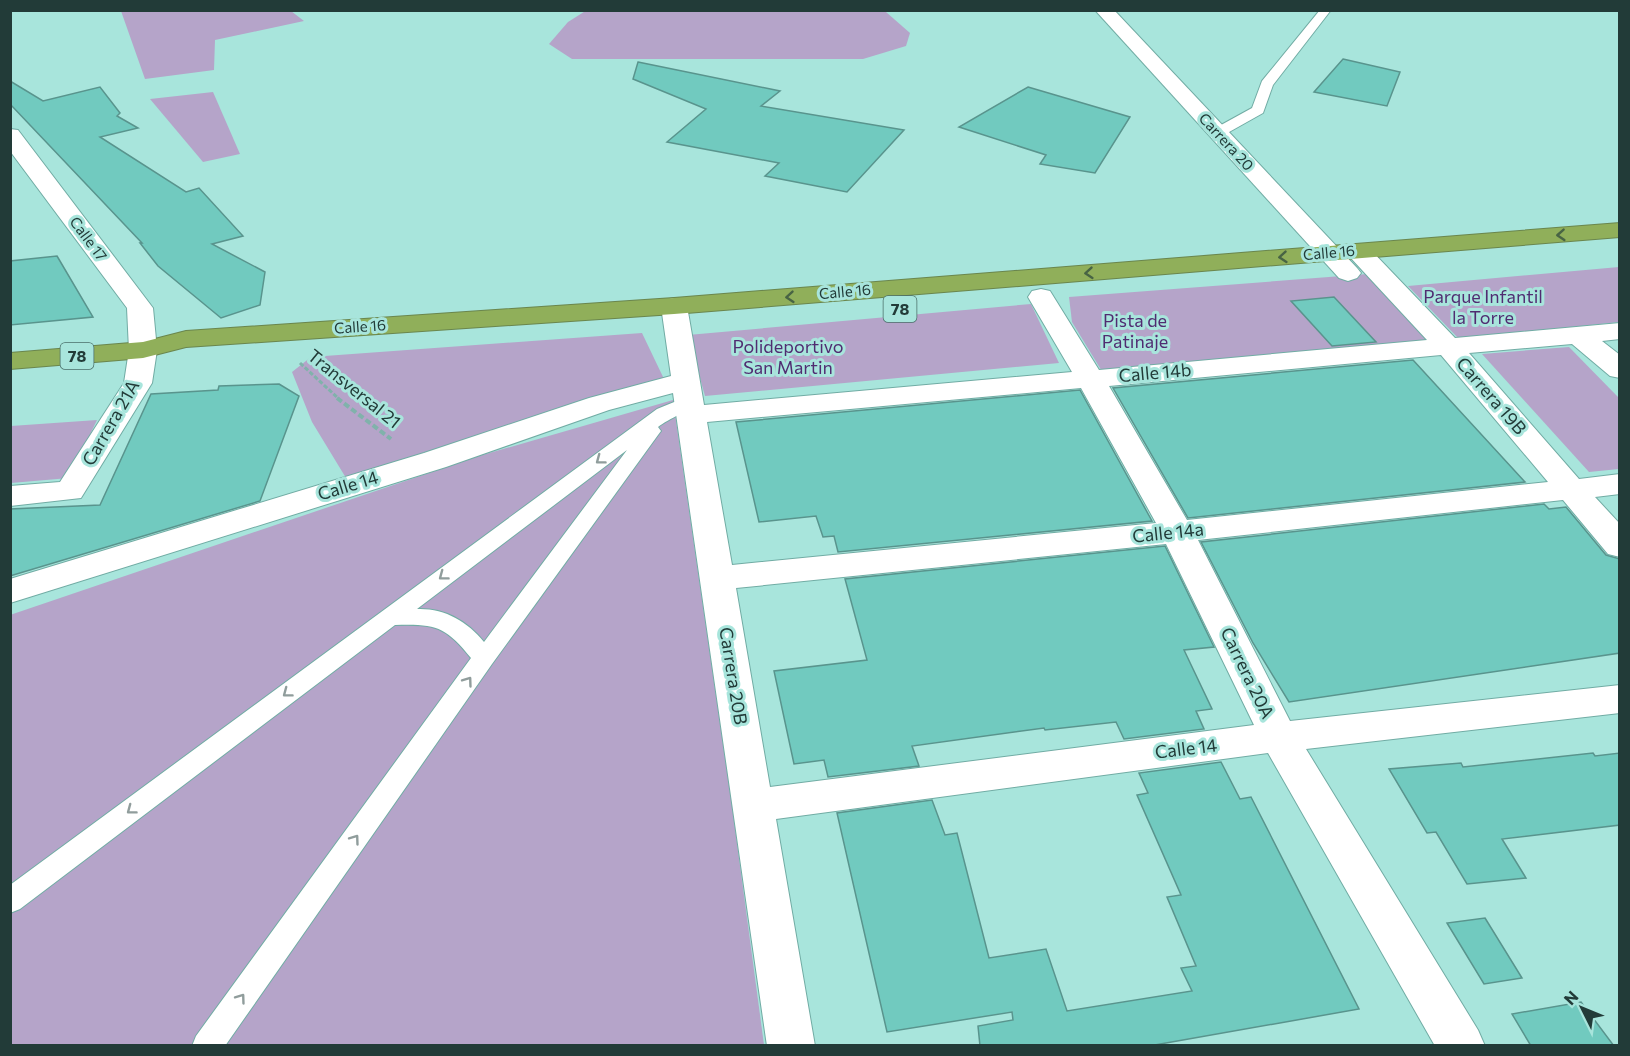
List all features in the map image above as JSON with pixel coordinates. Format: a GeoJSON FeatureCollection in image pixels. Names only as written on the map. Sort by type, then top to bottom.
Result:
{"type":"FeatureCollection","features":[{"type":"Feature","properties":{"kind":"highway","name":"Calle 16"},"geometry":{"type":"LineString","coordinates":[[10,361],[143,350],[186,339],[675,317],[1041,297],[1361,265],[1620,230]]}},
{"type":"Feature","properties":{"kind":"highway","name":"Calle 16"},"geometry":{"type":"LineString","coordinates":[[143,350],[179,360],[290,354],[1329,253],[1361,265],[1620,250]]}},
{"type":"Feature","properties":{"kind":"street","name":"Carrera 20"},"geometry":{"type":"LineString","coordinates":[[1104,10],[1329,253]]}},
{"type":"Feature","properties":{"kind":"street","name":"Calle 17"},"geometry":{"type":"LineString","coordinates":[[10,135],[140,308],[143,350]]}},
{"type":"Feature","properties":{"kind":"street","name":"Carrera 19B"},"geometry":{"type":"LineString","coordinates":[[1361,265],[1449,347],[1620,546]]}},
{"type":"Feature","properties":{"kind":"street","name":"Carrera 20A"},"geometry":{"type":"LineString","coordinates":[[1041,297],[1090,378],[1177,532],[1279,737],[1461,1046]]}},
{"type":"Feature","properties":{"kind":"street","name":"Carrera 20B"},"geometry":{"type":"LineString","coordinates":[[675,317],[682,402],[717,578],[791,1046]]}},
{"type":"Feature","properties":{"kind":"street","name":"Calle 14b"},"geometry":{"type":"LineString","coordinates":[[682,402],[1090,378],[1620,331]]}},
{"type":"Feature","properties":{"kind":"street"},"geometry":{"type":"LineString","coordinates":[[1579,335],[1620,370]]}},
{"type":"Feature","properties":{"kind":"street","name":"Carrera 21A"},"geometry":{"type":"LineString","coordinates":[[10,496],[70,491],[138,383],[143,350]]}},
{"type":"Feature","properties":{"kind":"street","name":"Calle 14"},"geometry":{"type":"LineString","coordinates":[[10,591],[435,460],[599,404],[682,402]]}},
{"type":"Feature","properties":{"kind":"street","name":"Calle 14a"},"geometry":{"type":"LineString","coordinates":[[717,578],[1177,532],[1620,484]]}},
{"type":"Feature","properties":{"kind":"street","name":"Calle 14"},"geometry":{"type":"LineString","coordinates":[[753,806],[1279,737],[1620,699]]}},
{"type":"Feature","properties":{"kind":"lane"},"geometry":{"type":"LineString","coordinates":[[1217,133],[1258,110],[1268,84],[1326,10]]}},
{"type":"Feature","properties":{"kind":"lane"},"geometry":{"type":"LineString","coordinates":[[10,901],[386,618],[682,402]]}},
{"type":"Feature","properties":{"kind":"lane"},"geometry":{"type":"LineString","coordinates":[[207,1046],[484,658],[682,402]]}},
{"type":"Feature","properties":{"kind":"lane"},"geometry":{"type":"LineString","coordinates":[[386,618],[431,616],[462,631],[484,658]]}},
{"type":"Feature","properties":{"kind":"path","name":"Transversal 21"},"geometry":{"type":"LineString","coordinates":[[290,354],[330,392],[392,439],[435,460]]}},
{"type":"Feature","properties":{"kind":"green space"},"geometry":{"type":"Polygon","coordinates":[[[587,10],[879,11],[886,12],[910,33],[906,46],[863,59],[572,59],[549,44],[568,22],[587,10]]]}},
{"type":"Feature","properties":{"kind":"green space"},"geometry":{"type":"Polygon","coordinates":[[[121,11],[291,11],[304,21],[215,40],[214,70],[145,79],[121,11]]]}},
{"type":"Feature","properties":{"kind":"green space"},"geometry":{"type":"Polygon","coordinates":[[[213,92],[240,154],[203,162],[150,99],[213,92]]]}},
{"type":"Feature","properties":{"kind":"green space","name":"Parque Infantil la Torre"},"geometry":{"type":"Polygon","coordinates":[[[1619,267],[1619,322],[1459,339],[1408,286],[1619,267]]]}},
{"type":"Feature","properties":{"kind":"green space","name":"Pista de Patinaje"},"geometry":{"type":"Polygon","coordinates":[[[1368,274],[1434,345],[1103,373],[1072,322],[1069,297],[1368,274]]]}},
{"type":"Feature","properties":{"kind":"green space","name":"Polideportivo San Martin"},"geometry":{"type":"Polygon","coordinates":[[[1031,304],[1059,363],[705,396],[688,335],[1031,304]]]}},
{"type":"Feature","properties":{"kind":"green space"},"geometry":{"type":"Polygon","coordinates":[[[642,333],[664,379],[588,399],[346,478],[312,422],[292,372],[311,357],[642,333]]]}},
{"type":"Feature","properties":{"kind":"green space"},"geometry":{"type":"Polygon","coordinates":[[[1569,347],[1619,398],[1619,469],[1589,472],[1482,354],[1569,347]]]}},
{"type":"Feature","properties":{"kind":"green space"},"geometry":{"type":"Polygon","coordinates":[[[673,400],[764,1045],[11,1045],[10,615],[479,456],[673,400]]]}},
{"type":"Feature","properties":{"kind":"green space"},"geometry":{"type":"Polygon","coordinates":[[[97,420],[69,478],[11,483],[11,426],[97,420]]]}},
{"type":"Feature","properties":{"kind":"building"},"geometry":{"type":"Polygon","coordinates":[[[1343,59],[1400,72],[1387,106],[1314,92],[1343,59]]]}},
{"type":"Feature","properties":{"kind":"building"},"geometry":{"type":"Polygon","coordinates":[[[638,62],[780,91],[761,106],[904,130],[847,192],[765,176],[779,163],[667,142],[706,109],[633,79],[638,62]]]}},
{"type":"Feature","properties":{"kind":"building"},"geometry":{"type":"Polygon","coordinates":[[[10,81],[43,101],[100,87],[120,113],[117,116],[138,128],[100,137],[186,192],[199,188],[243,236],[212,244],[265,272],[260,305],[221,318],[158,266],[140,243],[142,243],[10,104],[10,81]]]}},
{"type":"Feature","properties":{"kind":"building"},"geometry":{"type":"Polygon","coordinates":[[[1028,87],[1130,117],[1095,173],[1040,164],[1046,155],[959,127],[1028,87]]]}},
{"type":"Feature","properties":{"kind":"building"},"geometry":{"type":"Polygon","coordinates":[[[57,256],[93,317],[10,325],[10,261],[57,256]]]}},
{"type":"Feature","properties":{"kind":"building"},"geometry":{"type":"Polygon","coordinates":[[[1334,297],[1376,342],[1332,346],[1291,301],[1334,297]]]}},
{"type":"Feature","properties":{"kind":"building"},"geometry":{"type":"Polygon","coordinates":[[[1413,360],[1525,482],[1188,518],[1113,388],[1413,360]]]}},
{"type":"Feature","properties":{"kind":"building"},"geometry":{"type":"Polygon","coordinates":[[[279,384],[299,396],[260,501],[10,576],[10,509],[100,505],[151,394],[218,390],[219,386],[279,384]]]}},
{"type":"Feature","properties":{"kind":"building"},"geometry":{"type":"Polygon","coordinates":[[[1080,390],[1152,521],[838,552],[834,536],[823,537],[816,516],[759,522],[736,422],[1080,390]]]}},
{"type":"Feature","properties":{"kind":"building"},"geometry":{"type":"Polygon","coordinates":[[[1544,504],[1549,509],[1566,507],[1606,555],[1620,559],[1620,653],[1289,702],[1253,643],[1201,542],[1544,504]]]}},
{"type":"Feature","properties":{"kind":"building"},"geometry":{"type":"Polygon","coordinates":[[[1165,546],[1214,647],[1184,650],[1212,709],[1196,711],[1204,729],[1124,739],[1116,722],[1045,730],[1044,728],[912,746],[919,766],[828,777],[824,760],[794,764],[774,671],[867,660],[845,579],[1165,546]]]}},
{"type":"Feature","properties":{"kind":"building"},"geometry":{"type":"Polygon","coordinates":[[[1593,753],[1595,756],[1620,753],[1620,825],[1502,839],[1526,878],[1467,884],[1436,832],[1427,833],[1389,769],[1461,763],[1463,767],[1593,753]]]}},
{"type":"Feature","properties":{"kind":"building"},"geometry":{"type":"Polygon","coordinates":[[[1221,762],[1240,799],[1251,797],[1359,1009],[1149,1046],[980,1046],[978,1026],[1013,1020],[1012,1012],[887,1032],[837,813],[932,800],[945,835],[957,833],[989,958],[1046,949],[1067,1011],[1192,991],[1181,968],[1196,966],[1167,897],[1181,895],[1137,795],[1148,793],[1139,773],[1221,762]]]}},
{"type":"Feature","properties":{"kind":"building"},"geometry":{"type":"Polygon","coordinates":[[[1485,918],[1522,978],[1484,984],[1447,923],[1485,918]]]}},
{"type":"Feature","properties":{"kind":"building"},"geometry":{"type":"Polygon","coordinates":[[[1581,1002],[1614,1046],[1531,1046],[1512,1014],[1581,1002]]]}}]}
